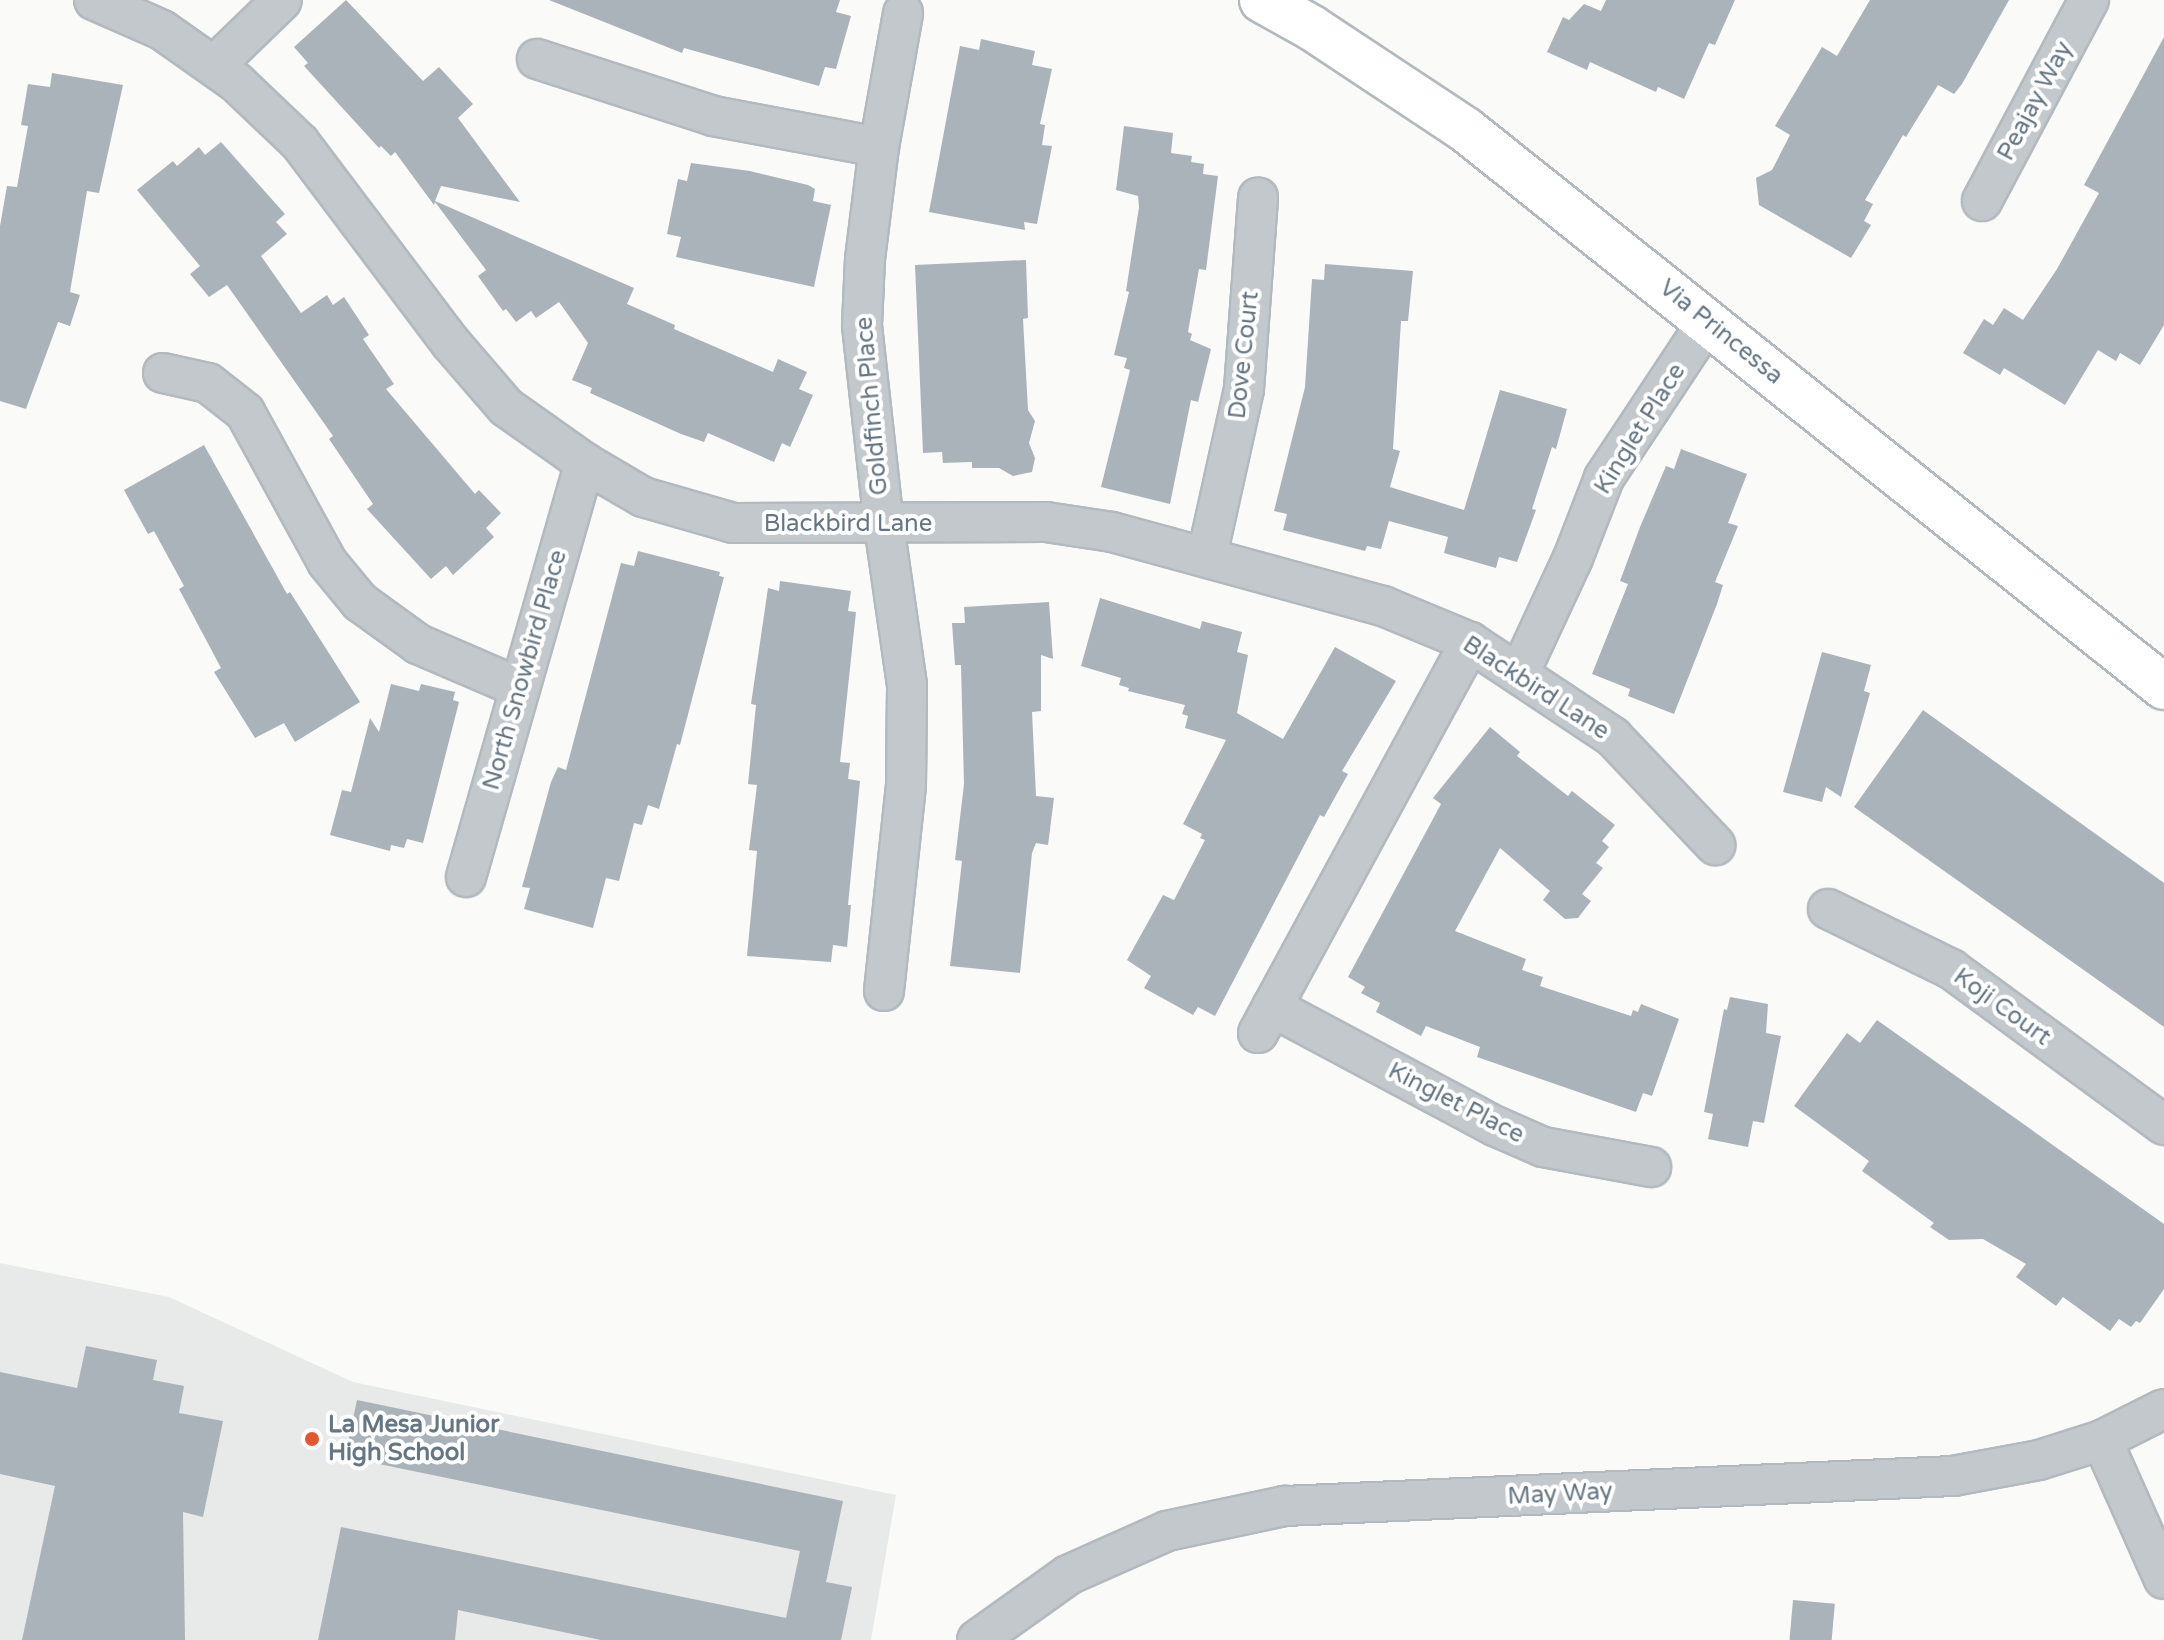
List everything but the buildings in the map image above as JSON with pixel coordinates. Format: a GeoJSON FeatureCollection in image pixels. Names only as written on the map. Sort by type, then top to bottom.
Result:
{"type":"FeatureCollection","features":[{"type":"Feature","properties":{"kind":"street","name":"Blackbird Lane"},"geometry":{"type":"LineString","coordinates":[[94,0],[162,30],[215,65],[300,143],[450,342],[506,407],[585,463],[643,497],[733,523],[884,525],[1046,522],[1112,532],[1383,606],[1470,642],[1520,672],[1613,737],[1715,845]]}},
{"type":"Feature","properties":{"kind":"street"},"geometry":{"type":"LineString","coordinates":[[215,65],[282,0]]}},
{"type":"Feature","properties":{"kind":"street","name":"Via Princessa"},"geometry":{"type":"LineString","coordinates":[[1262,0],[1312,28],[1466,130],[2164,687]]}},
{"type":"Feature","properties":{"kind":"street","name":"Peajay Way"},"geometry":{"type":"LineString","coordinates":[[1982,201],[2089,0]]}},
{"type":"Feature","properties":{"kind":"street","name":"Goldfinch Place"},"geometry":{"type":"LineString","coordinates":[[884,991],[906,785],[907,700],[862,325],[865,259],[879,147],[903,13]]}},
{"type":"Feature","properties":{"kind":"street"},"geometry":{"type":"LineString","coordinates":[[537,59],[713,116],[879,147]]}},
{"type":"Feature","properties":{"kind":"street","name":"Dove Court"},"geometry":{"type":"LineString","coordinates":[[1207,556],[1244,389],[1258,198]]}},
{"type":"Feature","properties":{"kind":"street","name":"Kinglet Place"},"geometry":{"type":"LineString","coordinates":[[1520,672],[1573,558],[1604,478],[1708,321]]}},
{"type":"Feature","properties":{"kind":"street"},"geometry":{"type":"LineString","coordinates":[[163,373],[208,383],[245,412],[327,562],[360,602],[418,644],[520,688]]}},
{"type":"Feature","properties":{"kind":"street","name":"North Snowbird Place"},"geometry":{"type":"LineString","coordinates":[[466,877],[585,463]]}},
{"type":"Feature","properties":{"kind":"street","name":"Kinglet Place"},"geometry":{"type":"LineString","coordinates":[[1470,642],[1265,1020],[1543,1147],[1651,1167]]}},
{"type":"Feature","properties":{"kind":"street","name":"Koji Court"},"geometry":{"type":"LineString","coordinates":[[1828,909],[1951,969],[2164,1125]]}},
{"type":"Feature","properties":{"kind":"street","name":"May Way"},"geometry":{"type":"LineString","coordinates":[[977,1640],[1068,1575],[1167,1531],[1285,1506],[1953,1476],[2039,1460],[2102,1440],[2164,1409]]}},
{"type":"Feature","properties":{"kind":"street"},"geometry":{"type":"LineString","coordinates":[[2102,1440],[2164,1579]]}},
{"type":"Feature","properties":{"kind":"shaded area","name":"La Mesa Junior High School"},"geometry":{"type":"Polygon","coordinates":[[[0,1263],[169,1297],[353,1382],[896,1495],[871,1640],[0,1640],[0,1263]]]}},
{"type":"Feature","properties":{"kind":"place","name":"La Mesa Junior High School"},"geometry":{"type":"Point","coordinates":[312,1439]}}]}
